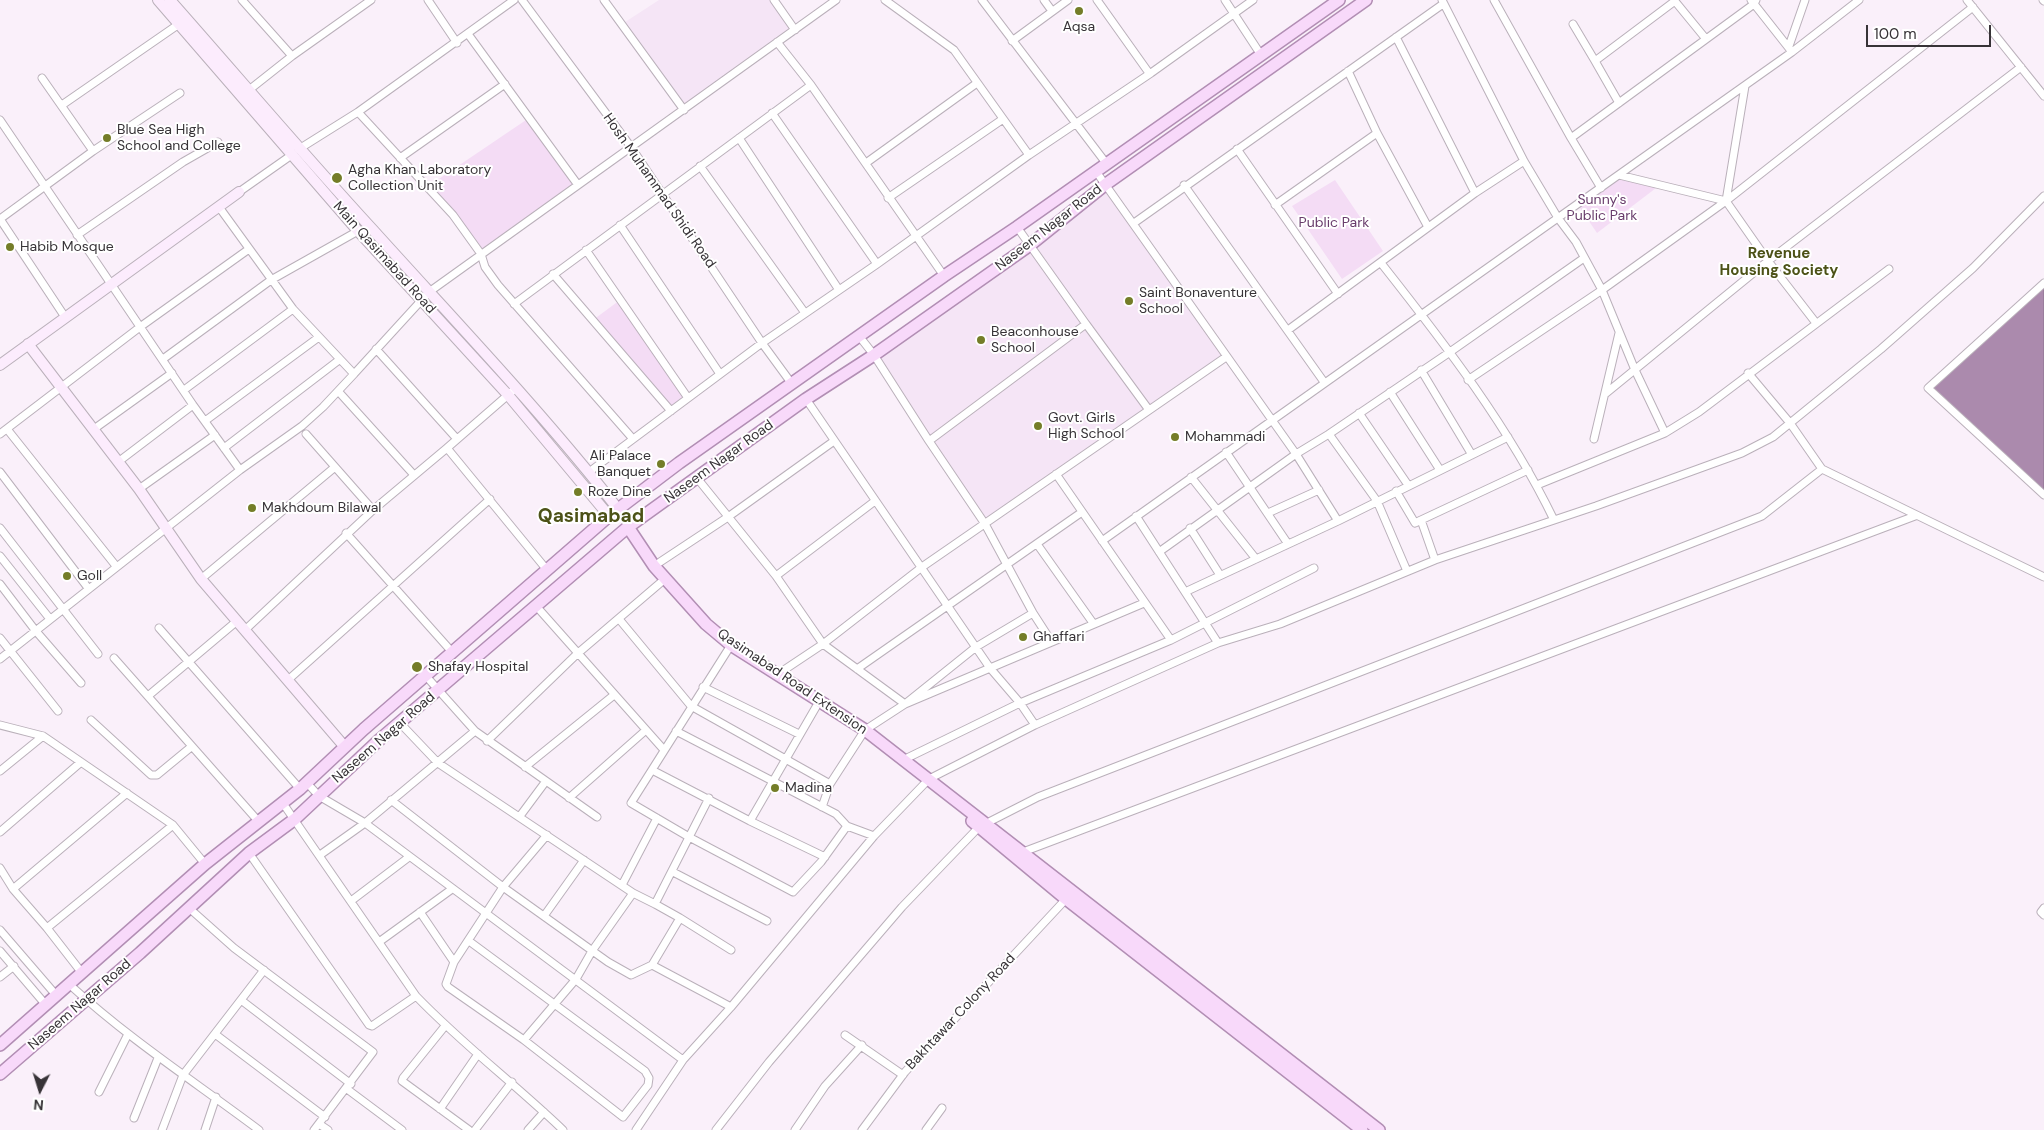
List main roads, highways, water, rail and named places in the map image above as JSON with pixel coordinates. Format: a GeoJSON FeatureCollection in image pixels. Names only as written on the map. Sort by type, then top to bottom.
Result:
{"type":"FeatureCollection","features":[{"type":"Feature","properties":{"kind":"main road","name":"Main Qasimabad Road"},"geometry":{"type":"LineString","coordinates":[[158,0],[512,392],[589,472],[613,512]]}},
{"type":"Feature","properties":{"kind":"main road","name":"Main Qasimabad Road"},"geometry":{"type":"LineString","coordinates":[[170,0],[249,90],[358,231],[425,296]]}},
{"type":"Feature","properties":{"kind":"main road","name":"Naseem Nagar Road"},"geometry":{"type":"LineString","coordinates":[[0,1045],[206,864],[304,786],[344,746],[613,512],[944,276],[1016,228],[1095,170],[1340,0]]}},
{"type":"Feature","properties":{"kind":"main road","name":"Naseem Nagar Road"},"geometry":{"type":"LineString","coordinates":[[0,1074],[140,953],[249,853],[295,819],[400,722],[521,621],[628,527],[806,399],[874,355],[1030,245],[1106,184],[1366,0]]}},
{"type":"Feature","properties":{"kind":"main road"},"geometry":{"type":"LineString","coordinates":[[0,364],[239,192]]}},
{"type":"Feature","properties":{"kind":"main road"},"geometry":{"type":"LineString","coordinates":[[28,344],[167,527],[201,579],[344,746]]}},
{"type":"Feature","properties":{"kind":"main road"},"geometry":{"type":"LineString","coordinates":[[792,384],[806,399]]}},
{"type":"Feature","properties":{"kind":"main road","name":"Main Qasimabad Road"},"geometry":{"type":"LineString","coordinates":[[512,392],[613,512]]}},
{"type":"Feature","properties":{"kind":"main road","name":"Qasimabad Road Extension"},"geometry":{"type":"LineString","coordinates":[[628,527],[654,566],[706,624],[731,644],[866,730],[929,779],[983,826]]}},
{"type":"Feature","properties":{"kind":"main road"},"geometry":{"type":"LineString","coordinates":[[508,604],[521,621]]}},
{"type":"Feature","properties":{"kind":"main road"},"geometry":{"type":"LineString","coordinates":[[983,826],[1023,852],[1380,1130]]}},
{"type":"Feature","properties":{"kind":"main road"},"geometry":{"type":"LineString","coordinates":[[983,826],[1066,899],[1362,1130]]}},
{"type":"Feature","properties":{"kind":"place","name":"Aqsa"},"geometry":{"type":"Point","coordinates":[1079,11]}},
{"type":"Feature","properties":{"kind":"place","name":"Blue Sea High School and College"},"geometry":{"type":"Point","coordinates":[107,138]}},
{"type":"Feature","properties":{"kind":"place","name":"Agha Khan Laboratory Collection Unit"},"geometry":{"type":"Point","coordinates":[337,178]}},
{"type":"Feature","properties":{"kind":"place","name":"Habib Mosque"},"geometry":{"type":"Point","coordinates":[10,247]}},
{"type":"Feature","properties":{"kind":"place","name":"Saint Bonaventure School"},"geometry":{"type":"Point","coordinates":[1129,301]}},
{"type":"Feature","properties":{"kind":"place","name":"Beaconhouse School"},"geometry":{"type":"Point","coordinates":[981,340]}},
{"type":"Feature","properties":{"kind":"place","name":"Govt. Girls High School"},"geometry":{"type":"Point","coordinates":[1038,426]}},
{"type":"Feature","properties":{"kind":"place","name":"Mohammadi"},"geometry":{"type":"Point","coordinates":[1175,437]}},
{"type":"Feature","properties":{"kind":"place","name":"Ali Palace Banquet"},"geometry":{"type":"Point","coordinates":[661,464]}},
{"type":"Feature","properties":{"kind":"place","name":"Roze Dine"},"geometry":{"type":"Point","coordinates":[578,492]}},
{"type":"Feature","properties":{"kind":"place","name":"Makhdoum Bilawal"},"geometry":{"type":"Point","coordinates":[252,508]}},
{"type":"Feature","properties":{"kind":"place","name":"Goll"},"geometry":{"type":"Point","coordinates":[67,576]}},
{"type":"Feature","properties":{"kind":"place","name":"Ghaffari"},"geometry":{"type":"Point","coordinates":[1023,637]}},
{"type":"Feature","properties":{"kind":"place","name":"Shafay Hospital"},"geometry":{"type":"Point","coordinates":[417,667]}},
{"type":"Feature","properties":{"kind":"place","name":"Madina"},"geometry":{"type":"Point","coordinates":[775,788]}},
{"type":"Feature","properties":{"kind":"district","name":"Revenue Housing Society"},"geometry":{"type":"Point","coordinates":[1779,262]}},
{"type":"Feature","properties":{"kind":"district","name":"Qasimabad"},"geometry":{"type":"Point","coordinates":[591,517]}},
{"type":"Feature","properties":{"kind":"park label","name":"Sunny's Public Park"},"geometry":{"type":"Point","coordinates":[1602,208]}},
{"type":"Feature","properties":{"kind":"park label","name":"Public Park"},"geometry":{"type":"Point","coordinates":[1334,223]}}]}
